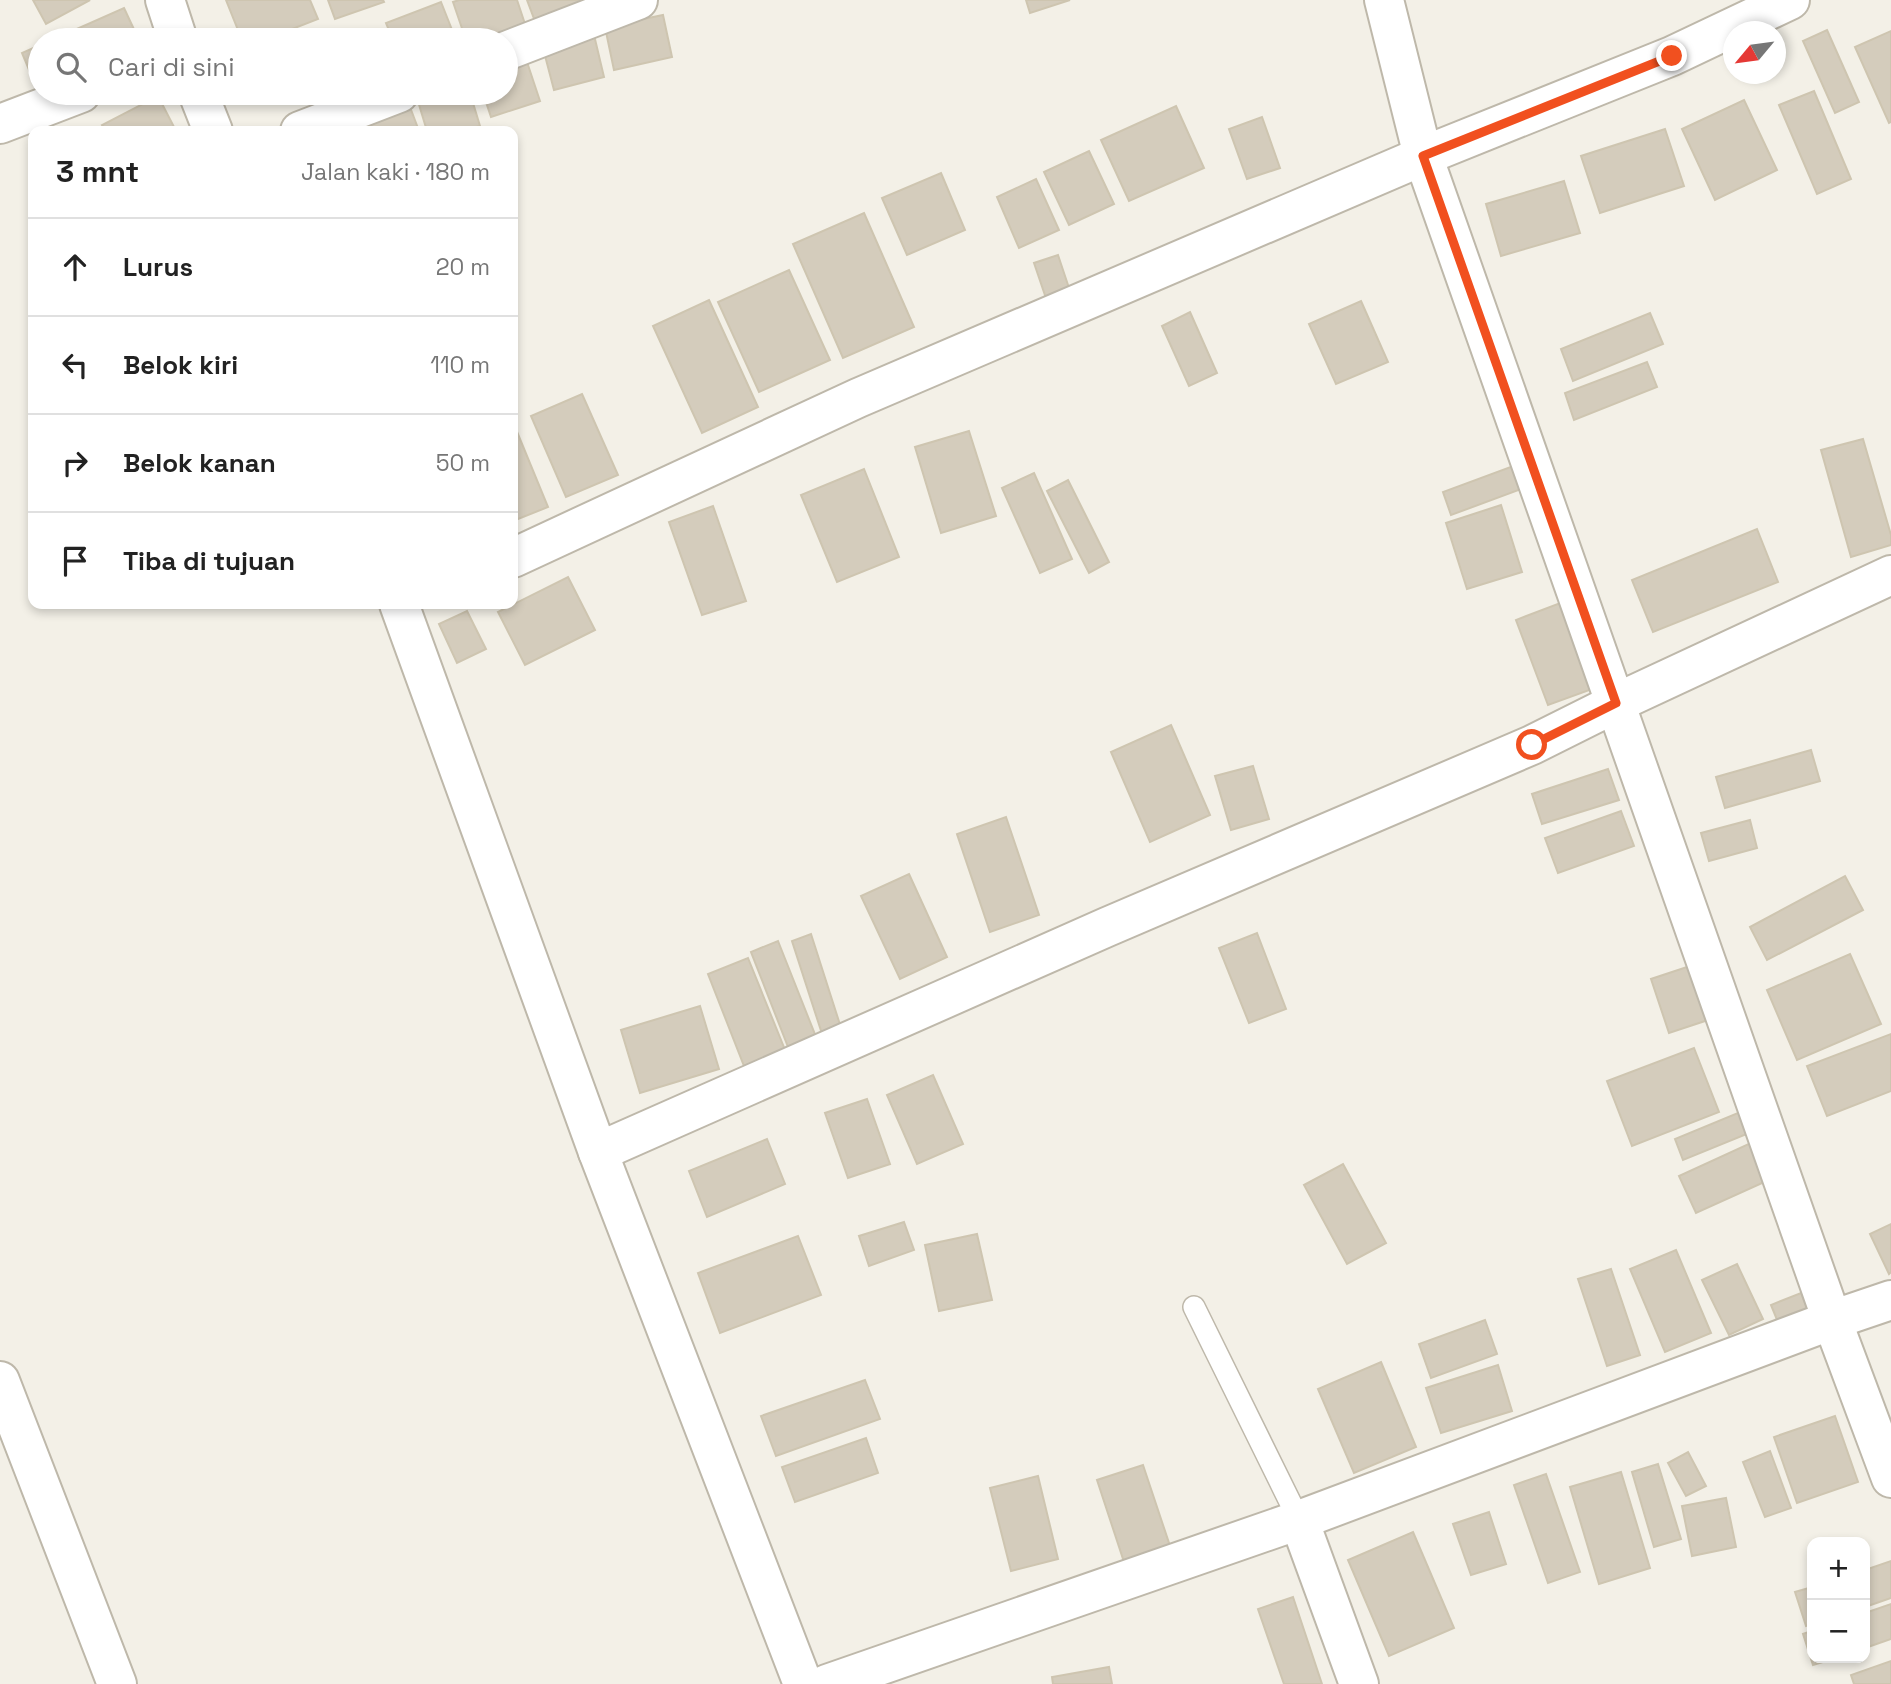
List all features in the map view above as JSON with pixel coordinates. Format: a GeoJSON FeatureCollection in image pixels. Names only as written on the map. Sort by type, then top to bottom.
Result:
{"type":"FeatureCollection","features":[{"type":"Feature","properties":{"kind":"street"},"geometry":{"type":"LineString","coordinates":[[165,0],[174,28]]}},
{"type":"Feature","properties":{"kind":"street"},"geometry":{"type":"LineString","coordinates":[[518,46],[638,0]]}},
{"type":"Feature","properties":{"kind":"street"},"geometry":{"type":"LineString","coordinates":[[1384,0],[1423,156],[1832,1320],[1891,1478]]}},
{"type":"Feature","properties":{"kind":"street"},"geometry":{"type":"LineString","coordinates":[[518,556],[858,398],[1423,156],[1672,56],[1741,11],[1790,0]]}},
{"type":"Feature","properties":{"kind":"street"},"geometry":{"type":"LineString","coordinates":[[0,124],[50,105]]}},
{"type":"Feature","properties":{"kind":"street"},"geometry":{"type":"LineString","coordinates":[[203,105],[211,126]]}},
{"type":"Feature","properties":{"kind":"street"},"geometry":{"type":"LineString","coordinates":[[313,126],[368,105]]}},
{"type":"Feature","properties":{"kind":"street"},"geometry":{"type":"LineString","coordinates":[[597,1152],[1107,927],[1532,745],[1891,575]]}},
{"type":"Feature","properties":{"kind":"street"},"geometry":{"type":"LineString","coordinates":[[406,609],[597,1152],[803,1684]]}},
{"type":"Feature","properties":{"kind":"street"},"geometry":{"type":"LineString","coordinates":[[827,1684],[1299,1520],[1891,1300]]}},
{"type":"Feature","properties":{"kind":"street"},"geometry":{"type":"LineString","coordinates":[[0,1381],[117,1684]]}},
{"type":"Feature","properties":{"kind":"street"},"geometry":{"type":"LineString","coordinates":[[1299,1520],[1359,1684]]}},
{"type":"Feature","properties":{"kind":"lane"},"geometry":{"type":"LineString","coordinates":[[1194,1307],[1299,1520]]}},
{"type":"Feature","properties":{"kind":"building"},"geometry":{"type":"Polygon","coordinates":[[[33,0],[90,0],[46,24],[33,0]]]}},
{"type":"Feature","properties":{"kind":"building"},"geometry":{"type":"Polygon","coordinates":[[[226,0],[310,0],[318,19],[295,28],[237,28],[226,0]]]}},
{"type":"Feature","properties":{"kind":"building"},"geometry":{"type":"Polygon","coordinates":[[[328,0],[383,0],[384,2],[335,19],[328,0]]]}},
{"type":"Feature","properties":{"kind":"building"},"geometry":{"type":"Polygon","coordinates":[[[517,0],[528,33],[518,36],[518,28],[462,28],[453,2],[517,0]]]}},
{"type":"Feature","properties":{"kind":"building"},"geometry":{"type":"Polygon","coordinates":[[[527,0],[584,0],[589,13],[539,32],[527,0]]]}},
{"type":"Feature","properties":{"kind":"building"},"geometry":{"type":"Polygon","coordinates":[[[1026,0],[1070,0],[1030,13],[1026,0]]]}},
{"type":"Feature","properties":{"kind":"building"},"geometry":{"type":"Polygon","coordinates":[[[441,2],[451,28],[388,28],[386,23],[441,2]]]}},
{"type":"Feature","properties":{"kind":"building"},"geometry":{"type":"Polygon","coordinates":[[[124,8],[133,28],[79,28],[124,8]]]}},
{"type":"Feature","properties":{"kind":"building"},"geometry":{"type":"Polygon","coordinates":[[[663,15],[672,57],[614,70],[605,27],[663,15]]]}},
{"type":"Feature","properties":{"kind":"building"},"geometry":{"type":"Polygon","coordinates":[[[1827,30],[1859,102],[1835,113],[1803,41],[1827,30]]]}},
{"type":"Feature","properties":{"kind":"building"},"geometry":{"type":"Polygon","coordinates":[[[1891,31],[1891,122],[1889,123],[1855,47],[1891,31]]]}},
{"type":"Feature","properties":{"kind":"building"},"geometry":{"type":"Polygon","coordinates":[[[594,35],[604,77],[554,90],[543,48],[594,35]]]}},
{"type":"Feature","properties":{"kind":"building"},"geometry":{"type":"Polygon","coordinates":[[[28,50],[28,67],[22,53],[28,50]]]}},
{"type":"Feature","properties":{"kind":"building"},"geometry":{"type":"Polygon","coordinates":[[[527,62],[540,101],[491,117],[487,105],[518,105],[518,65],[527,62]]]}},
{"type":"Feature","properties":{"kind":"building"},"geometry":{"type":"Polygon","coordinates":[[[1814,91],[1851,179],[1817,194],[1779,105],[1814,91]]]}},
{"type":"Feature","properties":{"kind":"building"},"geometry":{"type":"Polygon","coordinates":[[[1744,100],[1777,170],[1715,200],[1682,129],[1744,100]]]}},
{"type":"Feature","properties":{"kind":"building"},"geometry":{"type":"Polygon","coordinates":[[[141,105],[163,105],[173,126],[103,126],[141,105]]]}},
{"type":"Feature","properties":{"kind":"building"},"geometry":{"type":"Polygon","coordinates":[[[390,105],[409,105],[417,126],[362,126],[358,116],[390,105]]]}},
{"type":"Feature","properties":{"kind":"building"},"geometry":{"type":"Polygon","coordinates":[[[419,105],[474,105],[480,126],[425,126],[419,105]]]}},
{"type":"Feature","properties":{"kind":"building"},"geometry":{"type":"Polygon","coordinates":[[[1176,106],[1204,168],[1129,201],[1101,140],[1176,106]]]}},
{"type":"Feature","properties":{"kind":"building"},"geometry":{"type":"Polygon","coordinates":[[[1262,117],[1280,168],[1247,179],[1229,129],[1262,117]]]}},
{"type":"Feature","properties":{"kind":"building"},"geometry":{"type":"Polygon","coordinates":[[[1665,129],[1684,186],[1600,213],[1581,156],[1665,129]]]}},
{"type":"Feature","properties":{"kind":"building"},"geometry":{"type":"Polygon","coordinates":[[[1089,151],[1114,204],[1069,225],[1044,172],[1089,151]]]}},
{"type":"Feature","properties":{"kind":"building"},"geometry":{"type":"Polygon","coordinates":[[[941,173],[965,230],[907,255],[882,198],[941,173]]]}},
{"type":"Feature","properties":{"kind":"building"},"geometry":{"type":"Polygon","coordinates":[[[1036,179],[1059,230],[1019,248],[997,197],[1036,179]]]}},
{"type":"Feature","properties":{"kind":"building"},"geometry":{"type":"Polygon","coordinates":[[[1564,181],[1580,233],[1501,256],[1486,204],[1564,181]]]}},
{"type":"Feature","properties":{"kind":"building"},"geometry":{"type":"Polygon","coordinates":[[[864,213],[914,327],[843,358],[793,244],[864,213]]]}},
{"type":"Feature","properties":{"kind":"building"},"geometry":{"type":"Polygon","coordinates":[[[1058,255],[1073,300],[1049,307],[1034,263],[1058,255]]]}},
{"type":"Feature","properties":{"kind":"building"},"geometry":{"type":"Polygon","coordinates":[[[789,270],[830,360],[759,392],[718,302],[789,270]]]}},
{"type":"Feature","properties":{"kind":"building"},"geometry":{"type":"Polygon","coordinates":[[[709,300],[758,407],[702,433],[653,326],[709,300]]]}},
{"type":"Feature","properties":{"kind":"building"},"geometry":{"type":"Polygon","coordinates":[[[1361,301],[1388,362],[1336,384],[1309,324],[1361,301]]]}},
{"type":"Feature","properties":{"kind":"building"},"geometry":{"type":"Polygon","coordinates":[[[1190,312],[1217,373],[1189,386],[1162,326],[1190,312]]]}},
{"type":"Feature","properties":{"kind":"building"},"geometry":{"type":"Polygon","coordinates":[[[1650,313],[1663,344],[1573,381],[1561,349],[1650,313]]]}},
{"type":"Feature","properties":{"kind":"building"},"geometry":{"type":"Polygon","coordinates":[[[1647,362],[1657,387],[1574,420],[1565,393],[1647,362]]]}},
{"type":"Feature","properties":{"kind":"building"},"geometry":{"type":"Polygon","coordinates":[[[582,394],[618,475],[566,497],[531,416],[582,394]]]}},
{"type":"Feature","properties":{"kind":"building"},"geometry":{"type":"Polygon","coordinates":[[[969,431],[996,516],[941,533],[915,447],[969,431]]]}},
{"type":"Feature","properties":{"kind":"building"},"geometry":{"type":"Polygon","coordinates":[[[518,434],[548,507],[518,519],[518,434]]]}},
{"type":"Feature","properties":{"kind":"building"},"geometry":{"type":"Polygon","coordinates":[[[1863,439],[1891,535],[1891,545],[1851,557],[1821,450],[1863,439]]]}},
{"type":"Feature","properties":{"kind":"building"},"geometry":{"type":"Polygon","coordinates":[[[1516,465],[1524,488],[1451,515],[1443,492],[1516,465]]]}},
{"type":"Feature","properties":{"kind":"building"},"geometry":{"type":"Polygon","coordinates":[[[864,469],[899,557],[837,582],[801,495],[864,469]]]}},
{"type":"Feature","properties":{"kind":"building"},"geometry":{"type":"Polygon","coordinates":[[[1034,473],[1072,559],[1040,573],[1002,488],[1034,473]]]}},
{"type":"Feature","properties":{"kind":"building"},"geometry":{"type":"Polygon","coordinates":[[[1068,480],[1109,562],[1089,573],[1047,491],[1068,480]]]}},
{"type":"Feature","properties":{"kind":"building"},"geometry":{"type":"Polygon","coordinates":[[[1501,505],[1522,572],[1467,589],[1446,523],[1501,505]]]}},
{"type":"Feature","properties":{"kind":"building"},"geometry":{"type":"Polygon","coordinates":[[[713,506],[746,601],[702,615],[669,522],[713,506]]]}},
{"type":"Feature","properties":{"kind":"building"},"geometry":{"type":"Polygon","coordinates":[[[1757,529],[1778,582],[1653,632],[1632,580],[1757,529]]]}},
{"type":"Feature","properties":{"kind":"building"},"geometry":{"type":"Polygon","coordinates":[[[568,577],[595,630],[525,665],[498,612],[518,609],[518,602],[568,577]]]}},
{"type":"Feature","properties":{"kind":"building"},"geometry":{"type":"Polygon","coordinates":[[[1563,602],[1595,688],[1548,705],[1516,620],[1563,602]]]}},
{"type":"Feature","properties":{"kind":"building"},"geometry":{"type":"Polygon","coordinates":[[[467,611],[486,649],[457,663],[439,624],[467,611]]]}},
{"type":"Feature","properties":{"kind":"building"},"geometry":{"type":"Polygon","coordinates":[[[1171,725],[1210,815],[1150,842],[1111,752],[1171,725]]]}},
{"type":"Feature","properties":{"kind":"building"},"geometry":{"type":"Polygon","coordinates":[[[1811,750],[1820,781],[1725,808],[1716,777],[1811,750]]]}},
{"type":"Feature","properties":{"kind":"building"},"geometry":{"type":"Polygon","coordinates":[[[1253,766],[1269,819],[1231,830],[1215,776],[1253,766]]]}},
{"type":"Feature","properties":{"kind":"building"},"geometry":{"type":"Polygon","coordinates":[[[1608,769],[1619,800],[1542,824],[1532,794],[1608,769]]]}},
{"type":"Feature","properties":{"kind":"building"},"geometry":{"type":"Polygon","coordinates":[[[1621,811],[1634,846],[1558,873],[1545,838],[1621,811]]]}},
{"type":"Feature","properties":{"kind":"building"},"geometry":{"type":"Polygon","coordinates":[[[1006,817],[1039,915],[990,932],[957,834],[1006,817]]]}},
{"type":"Feature","properties":{"kind":"building"},"geometry":{"type":"Polygon","coordinates":[[[1750,820],[1757,848],[1709,861],[1701,833],[1750,820]]]}},
{"type":"Feature","properties":{"kind":"building"},"geometry":{"type":"Polygon","coordinates":[[[909,874],[947,957],[900,979],[861,896],[909,874]]]}},
{"type":"Feature","properties":{"kind":"building"},"geometry":{"type":"Polygon","coordinates":[[[1845,876],[1863,910],[1767,960],[1750,927],[1845,876]]]}},
{"type":"Feature","properties":{"kind":"building"},"geometry":{"type":"Polygon","coordinates":[[[1257,933],[1286,1009],[1249,1023],[1219,948],[1257,933]]]}},
{"type":"Feature","properties":{"kind":"building"},"geometry":{"type":"Polygon","coordinates":[[[811,934],[843,1034],[824,1040],[792,941],[811,934]]]}},
{"type":"Feature","properties":{"kind":"building"},"geometry":{"type":"Polygon","coordinates":[[[778,941],[818,1042],[790,1052],[751,952],[778,941]]]}},
{"type":"Feature","properties":{"kind":"building"},"geometry":{"type":"Polygon","coordinates":[[[1850,954],[1881,1024],[1797,1060],[1767,990],[1850,954]]]}},
{"type":"Feature","properties":{"kind":"building"},"geometry":{"type":"Polygon","coordinates":[[[748,958],[785,1050],[744,1066],[708,974],[748,958]]]}},
{"type":"Feature","properties":{"kind":"building"},"geometry":{"type":"Polygon","coordinates":[[[1693,965],[1711,1019],[1669,1033],[1651,979],[1693,965]]]}},
{"type":"Feature","properties":{"kind":"building"},"geometry":{"type":"Polygon","coordinates":[[[700,1006],[719,1069],[640,1093],[621,1030],[700,1006]]]}},
{"type":"Feature","properties":{"kind":"building"},"geometry":{"type":"Polygon","coordinates":[[[1891,1034],[1891,1091],[1827,1116],[1807,1066],[1891,1034]]]}},
{"type":"Feature","properties":{"kind":"building"},"geometry":{"type":"Polygon","coordinates":[[[1694,1048],[1719,1112],[1632,1146],[1607,1081],[1694,1048]]]}},
{"type":"Feature","properties":{"kind":"building"},"geometry":{"type":"Polygon","coordinates":[[[933,1075],[963,1144],[917,1164],[887,1095],[933,1075]]]}},
{"type":"Feature","properties":{"kind":"building"},"geometry":{"type":"Polygon","coordinates":[[[867,1099],[890,1164],[848,1178],[825,1113],[867,1099]]]}},
{"type":"Feature","properties":{"kind":"building"},"geometry":{"type":"Polygon","coordinates":[[[1750,1108],[1759,1129],[1683,1160],[1675,1139],[1750,1108]]]}},
{"type":"Feature","properties":{"kind":"building"},"geometry":{"type":"Polygon","coordinates":[[[767,1139],[785,1184],[707,1217],[689,1171],[767,1139]]]}},
{"type":"Feature","properties":{"kind":"building"},"geometry":{"type":"Polygon","coordinates":[[[1753,1142],[1771,1179],[1696,1213],[1679,1176],[1753,1142]]]}},
{"type":"Feature","properties":{"kind":"building"},"geometry":{"type":"Polygon","coordinates":[[[1343,1164],[1386,1243],[1347,1264],[1304,1185],[1343,1164]]]}},
{"type":"Feature","properties":{"kind":"building"},"geometry":{"type":"Polygon","coordinates":[[[904,1222],[914,1250],[869,1266],[859,1236],[904,1222]]]}},
{"type":"Feature","properties":{"kind":"building"},"geometry":{"type":"Polygon","coordinates":[[[1891,1224],[1891,1272],[1889,1274],[1870,1234],[1891,1224]]]}},
{"type":"Feature","properties":{"kind":"building"},"geometry":{"type":"Polygon","coordinates":[[[977,1234],[992,1300],[939,1311],[925,1245],[977,1234]]]}},
{"type":"Feature","properties":{"kind":"building"},"geometry":{"type":"Polygon","coordinates":[[[798,1236],[821,1295],[720,1333],[698,1273],[798,1236]]]}},
{"type":"Feature","properties":{"kind":"building"},"geometry":{"type":"Polygon","coordinates":[[[1676,1250],[1711,1333],[1665,1352],[1630,1269],[1676,1250]]]}},
{"type":"Feature","properties":{"kind":"building"},"geometry":{"type":"Polygon","coordinates":[[[1737,1264],[1763,1319],[1729,1335],[1702,1280],[1737,1264]]]}},
{"type":"Feature","properties":{"kind":"building"},"geometry":{"type":"Polygon","coordinates":[[[1611,1269],[1640,1355],[1607,1366],[1578,1279],[1611,1269]]]}},
{"type":"Feature","properties":{"kind":"building"},"geometry":{"type":"Polygon","coordinates":[[[1801,1293],[1812,1320],[1782,1332],[1771,1305],[1801,1293]]]}},
{"type":"Feature","properties":{"kind":"building"},"geometry":{"type":"Polygon","coordinates":[[[1485,1320],[1497,1354],[1431,1378],[1419,1344],[1485,1320]]]}},
{"type":"Feature","properties":{"kind":"building"},"geometry":{"type":"Polygon","coordinates":[[[1381,1362],[1416,1447],[1354,1473],[1318,1389],[1381,1362]]]}},
{"type":"Feature","properties":{"kind":"building"},"geometry":{"type":"Polygon","coordinates":[[[1498,1365],[1512,1411],[1441,1433],[1426,1388],[1498,1365]]]}},
{"type":"Feature","properties":{"kind":"building"},"geometry":{"type":"Polygon","coordinates":[[[865,1380],[880,1419],[776,1456],[761,1416],[865,1380]]]}},
{"type":"Feature","properties":{"kind":"building"},"geometry":{"type":"Polygon","coordinates":[[[1835,1416],[1858,1482],[1797,1503],[1774,1437],[1835,1416]]]}},
{"type":"Feature","properties":{"kind":"building"},"geometry":{"type":"Polygon","coordinates":[[[866,1438],[878,1473],[795,1502],[782,1467],[866,1438]]]}},
{"type":"Feature","properties":{"kind":"building"},"geometry":{"type":"Polygon","coordinates":[[[1770,1451],[1791,1508],[1765,1517],[1743,1462],[1770,1451]]]}},
{"type":"Feature","properties":{"kind":"building"},"geometry":{"type":"Polygon","coordinates":[[[1688,1452],[1706,1486],[1686,1496],[1668,1463],[1688,1452]]]}},
{"type":"Feature","properties":{"kind":"building"},"geometry":{"type":"Polygon","coordinates":[[[1658,1464],[1681,1539],[1654,1547],[1632,1472],[1658,1464]]]}},
{"type":"Feature","properties":{"kind":"building"},"geometry":{"type":"Polygon","coordinates":[[[1143,1465],[1171,1549],[1125,1565],[1097,1480],[1143,1465]]]}},
{"type":"Feature","properties":{"kind":"building"},"geometry":{"type":"Polygon","coordinates":[[[1621,1472],[1650,1568],[1599,1584],[1570,1487],[1621,1472]]]}},
{"type":"Feature","properties":{"kind":"building"},"geometry":{"type":"Polygon","coordinates":[[[1546,1474],[1580,1572],[1548,1583],[1514,1485],[1546,1474]]]}},
{"type":"Feature","properties":{"kind":"building"},"geometry":{"type":"Polygon","coordinates":[[[1038,1476],[1058,1559],[1011,1571],[990,1488],[1038,1476]]]}},
{"type":"Feature","properties":{"kind":"building"},"geometry":{"type":"Polygon","coordinates":[[[1726,1498],[1736,1547],[1692,1556],[1682,1506],[1726,1498]]]}},
{"type":"Feature","properties":{"kind":"building"},"geometry":{"type":"Polygon","coordinates":[[[1489,1512],[1506,1564],[1471,1575],[1453,1524],[1489,1512]]]}},
{"type":"Feature","properties":{"kind":"building"},"geometry":{"type":"Polygon","coordinates":[[[1413,1532],[1454,1628],[1389,1656],[1348,1560],[1413,1532]]]}},
{"type":"Feature","properties":{"kind":"building"},"geometry":{"type":"Polygon","coordinates":[[[1891,1561],[1891,1598],[1870,1605],[1870,1600],[1870,1568],[1891,1561]]]}},
{"type":"Feature","properties":{"kind":"building"},"geometry":{"type":"Polygon","coordinates":[[[1807,1588],[1807,1626],[1806,1626],[1795,1592],[1807,1588]]]}},
{"type":"Feature","properties":{"kind":"building"},"geometry":{"type":"Polygon","coordinates":[[[1293,1597],[1322,1684],[1284,1684],[1258,1609],[1293,1597]]]}},
{"type":"Feature","properties":{"kind":"building"},"geometry":{"type":"Polygon","coordinates":[[[1891,1604],[1891,1639],[1870,1646],[1870,1611],[1891,1604]]]}},
{"type":"Feature","properties":{"kind":"building"},"geometry":{"type":"Polygon","coordinates":[[[1891,1661],[1891,1684],[1854,1684],[1851,1675],[1891,1661]]]}},
{"type":"Feature","properties":{"kind":"building"},"geometry":{"type":"Polygon","coordinates":[[[1109,1667],[1112,1684],[1053,1684],[1052,1677],[1109,1667]]]}},
{"type":"Feature","properties":{"kind":"route"},"geometry":{"type":"LineString","coordinates":[[1532,745],[1616,703],[1423,156],[1672,56]]}}]}
